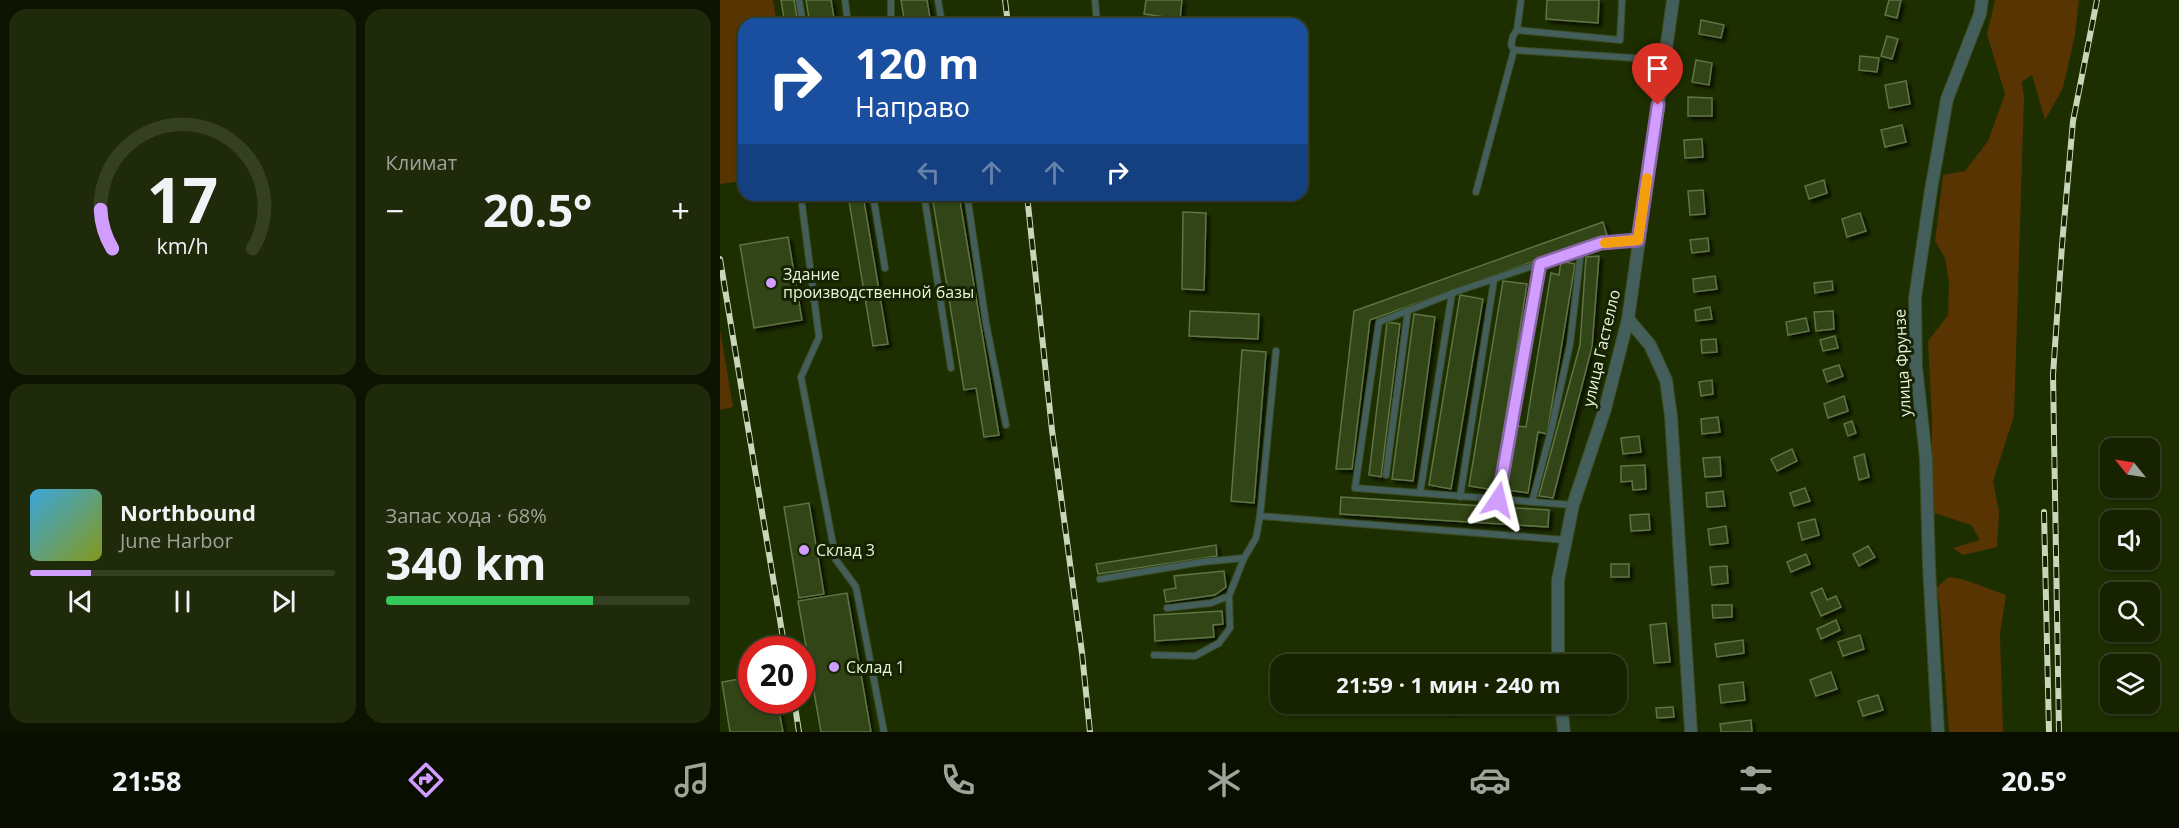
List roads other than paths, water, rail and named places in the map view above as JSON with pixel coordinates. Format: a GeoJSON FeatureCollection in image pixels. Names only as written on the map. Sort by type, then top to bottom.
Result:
{"type":"FeatureCollection","features":[{"type":"Feature","properties":{"kind":"street","name":"улица Гастелло"},"geometry":{"type":"LineString","coordinates":[[1558,654],[1558,580],[1573,506],[1605,409],[1628,319],[1672,0]]}},
{"type":"Feature","properties":{"kind":"street","name":"улица Фрунзе"},"geometry":{"type":"LineString","coordinates":[[1938,732],[1926,459],[1916,366],[1915,298],[1947,99],[1980,14],[1982,0]]}},
{"type":"Feature","properties":{"kind":"street"},"geometry":{"type":"LineString","coordinates":[[1628,319],[1650,345],[1666,380],[1672,427],[1691,732]]}},
{"type":"Feature","properties":{"kind":"street"},"geometry":{"type":"LineString","coordinates":[[1562,714],[1564,732]]}},
{"type":"Feature","properties":{"kind":"lane"},"geometry":{"type":"LineString","coordinates":[[799,0],[802,18]]}},
{"type":"Feature","properties":{"kind":"lane"},"geometry":{"type":"LineString","coordinates":[[845,0],[847,18]]}},
{"type":"Feature","properties":{"kind":"lane"},"geometry":{"type":"LineString","coordinates":[[891,0],[891,18]]}},
{"type":"Feature","properties":{"kind":"lane"},"geometry":{"type":"LineString","coordinates":[[938,0],[941,18]]}},
{"type":"Feature","properties":{"kind":"lane"},"geometry":{"type":"LineString","coordinates":[[1095,0],[1096,18]]}},
{"type":"Feature","properties":{"kind":"lane"},"geometry":{"type":"LineString","coordinates":[[1476,192],[1514,50],[1511,45],[1517,30],[1521,0]]}},
{"type":"Feature","properties":{"kind":"lane"},"geometry":{"type":"LineString","coordinates":[[1517,30],[1620,40],[1622,0]]}},
{"type":"Feature","properties":{"kind":"lane"},"geometry":{"type":"LineString","coordinates":[[1514,50],[1664,60]]}},
{"type":"Feature","properties":{"kind":"lane"},"geometry":{"type":"LineString","coordinates":[[874,201],[885,268]]}},
{"type":"Feature","properties":{"kind":"lane"},"geometry":{"type":"LineString","coordinates":[[925,201],[951,368]]}},
{"type":"Feature","properties":{"kind":"lane"},"geometry":{"type":"LineString","coordinates":[[968,201],[986,323],[1006,425]]}},
{"type":"Feature","properties":{"kind":"lane"},"geometry":{"type":"LineString","coordinates":[[802,205],[819,337],[801,377],[836,560],[856,587],[884,732]]}},
{"type":"Feature","properties":{"kind":"lane"},"geometry":{"type":"LineString","coordinates":[[1573,506],[1355,488],[1379,322],[1452,293],[1601,243],[1638,240]]}},
{"type":"Feature","properties":{"kind":"lane"},"geometry":{"type":"LineString","coordinates":[[1532,502],[1551,431],[1570,344],[1581,250]]}},
{"type":"Feature","properties":{"kind":"lane"},"geometry":{"type":"LineString","coordinates":[[1498,500],[1540,264]]}},
{"type":"Feature","properties":{"kind":"lane"},"geometry":{"type":"LineString","coordinates":[[1460,497],[1494,280]]}},
{"type":"Feature","properties":{"kind":"lane"},"geometry":{"type":"LineString","coordinates":[[1420,493],[1452,293]]}},
{"type":"Feature","properties":{"kind":"lane"},"geometry":{"type":"LineString","coordinates":[[1386,475],[1408,310]]}},
{"type":"Feature","properties":{"kind":"lane"},"geometry":{"type":"LineString","coordinates":[[1154,655],[1195,656],[1219,643],[1230,628],[1229,596],[1244,558],[1256,538],[1260,516],[1276,351]]}},
{"type":"Feature","properties":{"kind":"lane"},"geometry":{"type":"LineString","coordinates":[[1260,516],[1566,540]]}},
{"type":"Feature","properties":{"kind":"lane"},"geometry":{"type":"LineString","coordinates":[[1100,579],[1202,562],[1244,558]]}},
{"type":"Feature","properties":{"kind":"lane"},"geometry":{"type":"LineString","coordinates":[[1167,608],[1211,603],[1229,596]]}},
{"type":"Feature","properties":{"kind":"railway"},"geometry":{"type":"LineString","coordinates":[[1005,0],[1007,18]]}},
{"type":"Feature","properties":{"kind":"railway"},"geometry":{"type":"LineString","coordinates":[[2059,732],[2053,375],[2073,121],[2097,0]]}},
{"type":"Feature","properties":{"kind":"railway"},"geometry":{"type":"LineString","coordinates":[[1028,201],[1052,430],[1082,653],[1090,732]]}},
{"type":"Feature","properties":{"kind":"railway"},"geometry":{"type":"LineString","coordinates":[[720,259],[783,636]]}},
{"type":"Feature","properties":{"kind":"railway"},"geometry":{"type":"LineString","coordinates":[[2044,512],[2049,732]]}},
{"type":"Feature","properties":{"kind":"railway"},"geometry":{"type":"LineString","coordinates":[[796,714],[799,732]]}},
{"type":"Feature","properties":{"kind":"place","name":"Здание производственной базы"},"geometry":{"type":"Point","coordinates":[771,283]}},
{"type":"Feature","properties":{"kind":"place","name":"Склад 3"},"geometry":{"type":"Point","coordinates":[804,550]}},
{"type":"Feature","properties":{"kind":"place","name":"Склад 1"},"geometry":{"type":"Point","coordinates":[834,667]}}]}
